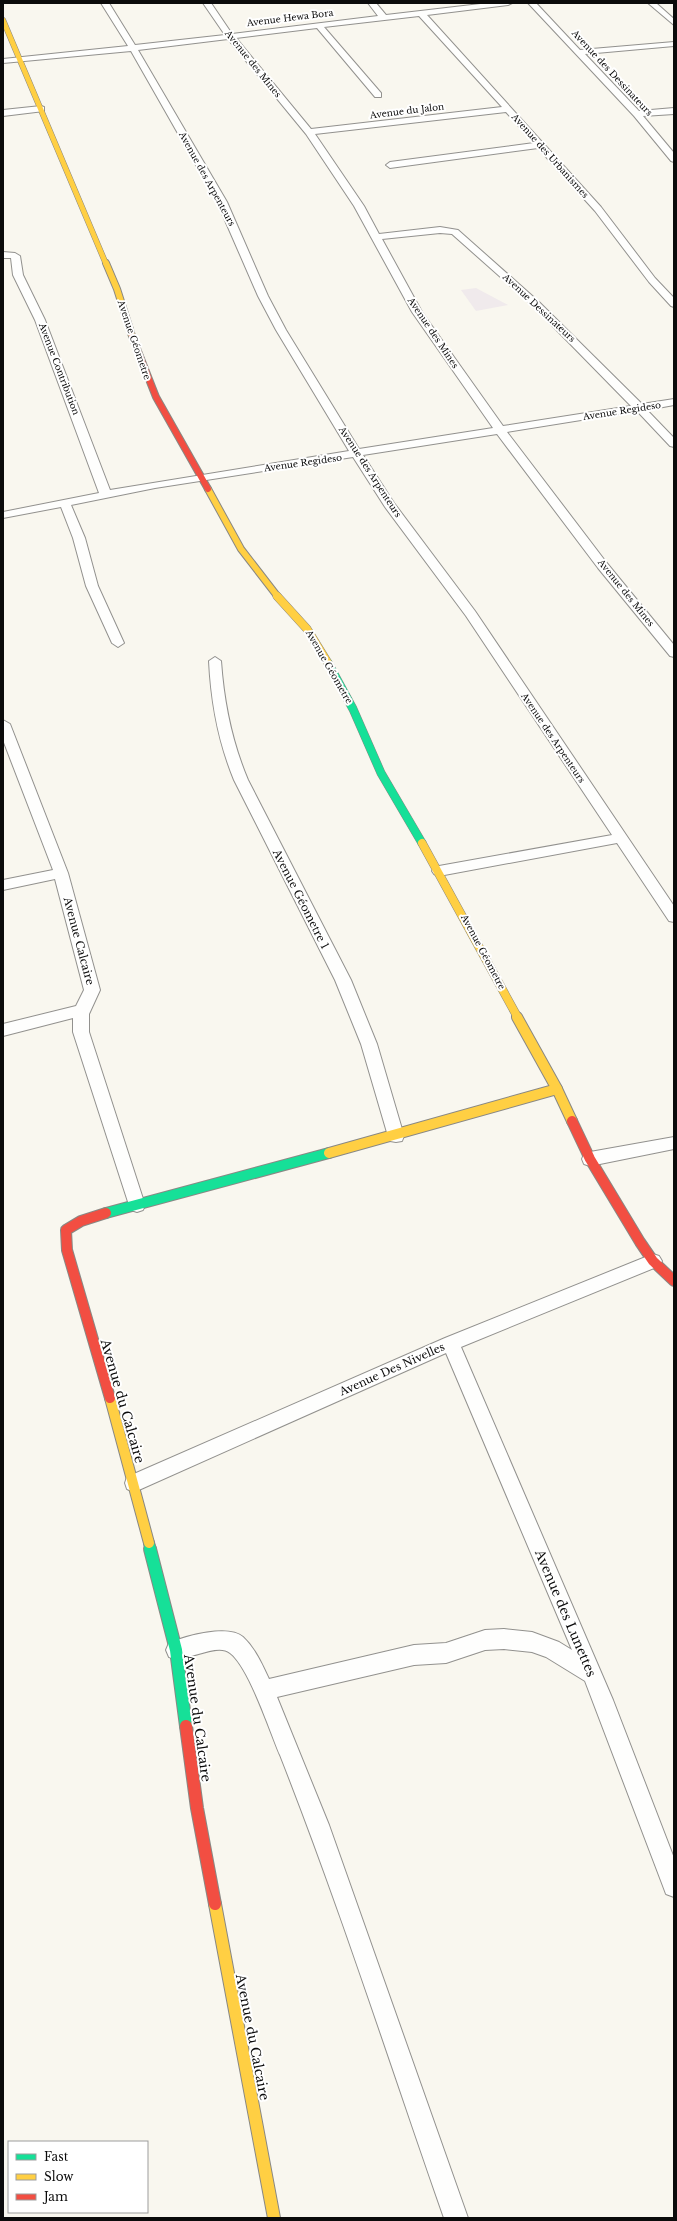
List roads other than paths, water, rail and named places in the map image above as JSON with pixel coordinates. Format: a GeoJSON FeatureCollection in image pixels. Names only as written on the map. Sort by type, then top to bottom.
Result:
{"type":"FeatureCollection","features":[{"type":"Feature","properties":{"kind":"street","name":"Avenue des Arpenteurs"},"geometry":{"type":"LineString","coordinates":[[105,3],[134,48],[222,202],[248,258],[263,296],[281,330],[357,454],[389,505],[471,614],[674,917]]}},
{"type":"Feature","properties":{"kind":"street","name":"Avenue des Mines"},"geometry":{"type":"LineString","coordinates":[[207,3],[230,35],[309,132],[359,206],[417,312],[502,431],[602,565],[674,653]]}},
{"type":"Feature","properties":{"kind":"street"},"geometry":{"type":"LineString","coordinates":[[372,3],[383,18]]}},
{"type":"Feature","properties":{"kind":"street","name":"Avenue Hewa Bora"},"geometry":{"type":"LineString","coordinates":[[3,61],[134,48],[230,35],[508,3]]}},
{"type":"Feature","properties":{"kind":"street","name":"Avenue des Dessinateurs"},"geometry":{"type":"LineString","coordinates":[[532,3],[580,52],[674,159]]}},
{"type":"Feature","properties":{"kind":"street"},"geometry":{"type":"LineString","coordinates":[[652,3],[674,24]]}},
{"type":"Feature","properties":{"kind":"street","name":"Avenue des Urbanismes"},"geometry":{"type":"LineString","coordinates":[[420,13],[598,209],[652,280],[674,304]]}},
{"type":"Feature","properties":{"kind":"street","name":"Avenue Géometre"},"geometry":{"type":"LineString","coordinates":[[3,20],[21,59],[117,289],[142,368],[165,416],[249,562],[307,630],[321,650],[353,709],[381,773],[439,872],[557,1090],[590,1159],[653,1261],[674,1281]]}},
{"type":"Feature","properties":{"kind":"street"},"geometry":{"type":"LineString","coordinates":[[318,25],[378,95]]}},
{"type":"Feature","properties":{"kind":"street"},"geometry":{"type":"LineString","coordinates":[[580,52],[674,44]]}},
{"type":"Feature","properties":{"kind":"street"},"geometry":{"type":"LineString","coordinates":[[3,114],[41,109]]}},
{"type":"Feature","properties":{"kind":"street","name":"Avenue du Jalon"},"geometry":{"type":"LineString","coordinates":[[309,132],[508,109]]}},
{"type":"Feature","properties":{"kind":"street"},"geometry":{"type":"LineString","coordinates":[[636,114],[674,111]]}},
{"type":"Feature","properties":{"kind":"street"},"geometry":{"type":"LineString","coordinates":[[390,165],[540,145]]}},
{"type":"Feature","properties":{"kind":"street","name":"Avenue Dessinateurs"},"geometry":{"type":"LineString","coordinates":[[377,237],[440,230],[455,232],[534,303],[640,407],[674,444]]}},
{"type":"Feature","properties":{"kind":"street","name":"Avenue Contribution"},"geometry":{"type":"LineString","coordinates":[[3,255],[15,256],[18,275],[40,320],[106,496]]}},
{"type":"Feature","properties":{"kind":"street","name":"Avenue Regideso"},"geometry":{"type":"LineString","coordinates":[[3,515],[202,478],[502,431],[674,402]]}},
{"type":"Feature","properties":{"kind":"street"},"geometry":{"type":"LineString","coordinates":[[64,504],[79,538],[92,586],[118,643]]}},
{"type":"Feature","properties":{"kind":"street","name":"Avenue Géometre 1"},"geometry":{"type":"LineString","coordinates":[[215,661],[217,698],[236,768],[250,799],[342,980],[369,1044],[396,1136]]}},
{"type":"Feature","properties":{"kind":"street","name":"Avenue Calcaire"},"geometry":{"type":"LineString","coordinates":[[3,724],[61,873],[90,979],[92,990],[80,1011]]}},
{"type":"Feature","properties":{"kind":"street"},"geometry":{"type":"LineString","coordinates":[[439,872],[620,838]]}},
{"type":"Feature","properties":{"kind":"street"},"geometry":{"type":"LineString","coordinates":[[3,885],[61,873]]}},
{"type":"Feature","properties":{"kind":"street"},"geometry":{"type":"LineString","coordinates":[[3,1030],[80,1011],[79,1021],[81,1032],[137,1205],[396,1136],[557,1090]]}},
{"type":"Feature","properties":{"kind":"street"},"geometry":{"type":"LineString","coordinates":[[590,1159],[674,1143]]}},
{"type":"Feature","properties":{"kind":"street","name":"Avenue du Calcaire"},"geometry":{"type":"LineString","coordinates":[[137,1205],[75,1223],[66,1230],[67,1250],[134,1483],[176,1650],[197,1808],[274,2218]]}},
{"type":"Feature","properties":{"kind":"street","name":"Avenue Des Nivelles"},"geometry":{"type":"LineString","coordinates":[[134,1483],[451,1343],[653,1261]]}},
{"type":"Feature","properties":{"kind":"street","name":"Avenue des Lunettes"},"geometry":{"type":"LineString","coordinates":[[451,1343],[593,1675],[674,1886]]}},
{"type":"Feature","properties":{"kind":"street"},"geometry":{"type":"LineString","coordinates":[[264,1690],[414,1655],[446,1653],[485,1640],[504,1639],[532,1642],[552,1649],[593,1675]]}},
{"type":"Feature","properties":{"kind":"street"},"geometry":{"type":"LineString","coordinates":[[176,1650],[218,1640],[235,1643],[247,1657],[264,1690],[318,1825],[456,2218]]}}]}
